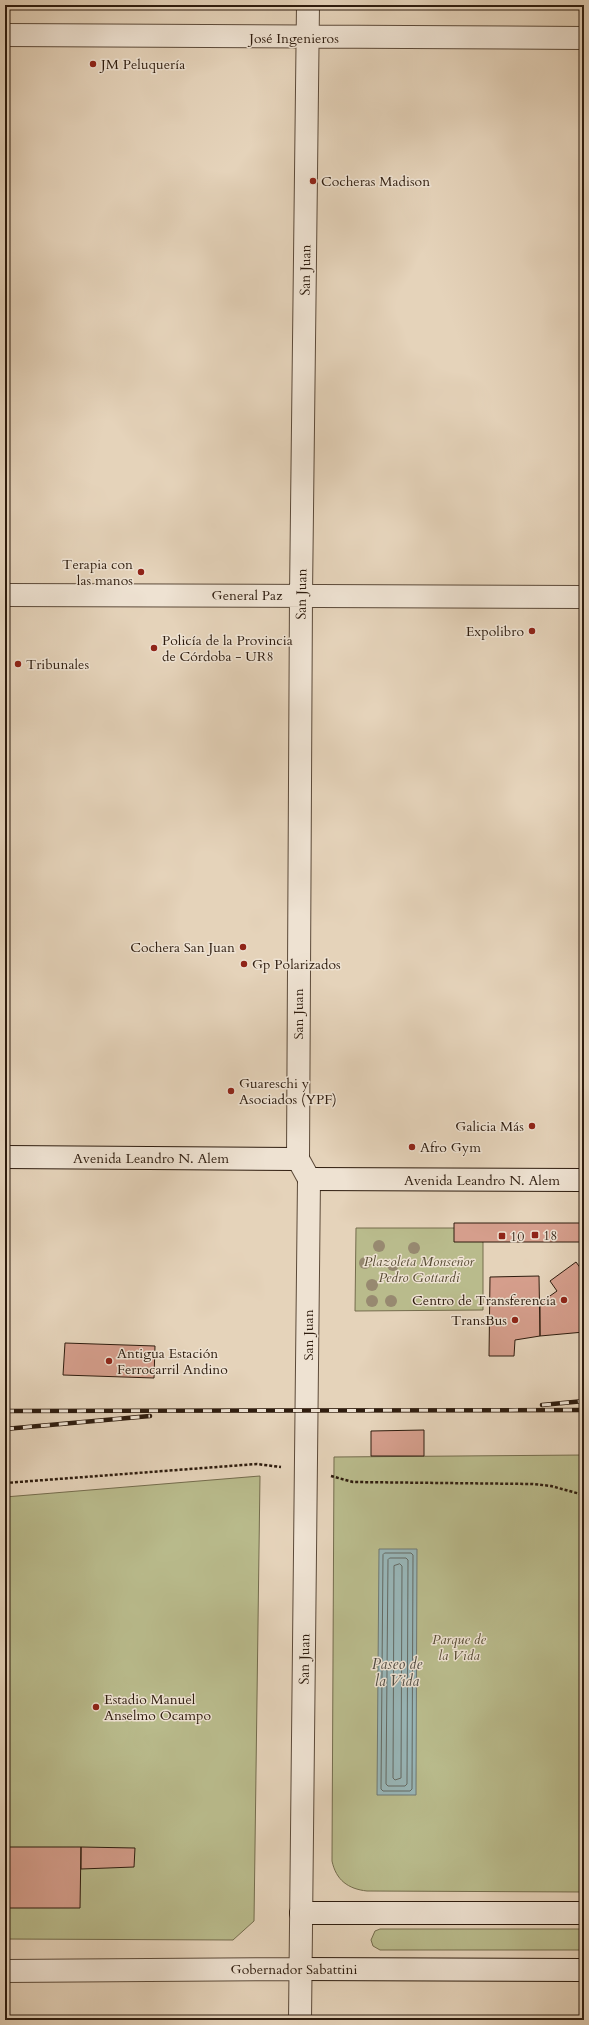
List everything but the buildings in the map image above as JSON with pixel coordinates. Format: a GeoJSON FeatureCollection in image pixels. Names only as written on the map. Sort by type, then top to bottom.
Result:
{"type":"FeatureCollection","features":[{"type":"Feature","properties":{"kind":"street","name":"San Juan"},"geometry":{"type":"LineString","coordinates":[[300,2020],[309,1179],[298,1159],[301,595],[308,5]]}},
{"type":"Feature","properties":{"kind":"street","name":"José Ingenieros"},"geometry":{"type":"LineString","coordinates":[[5,35],[308,38],[584,38]]}},
{"type":"Feature","properties":{"kind":"street","name":"General Paz"},"geometry":{"type":"LineString","coordinates":[[5,596],[301,595],[584,598]]}},
{"type":"Feature","properties":{"kind":"street","name":"Avenida Leandro N. Alem"},"geometry":{"type":"LineString","coordinates":[[5,1157],[298,1159]]}},
{"type":"Feature","properties":{"kind":"street","name":"Avenida Leandro N. Alem"},"geometry":{"type":"LineString","coordinates":[[309,1179],[584,1180]]}},
{"type":"Feature","properties":{"kind":"street"},"geometry":{"type":"LineString","coordinates":[[302,1913],[584,1913]]}},
{"type":"Feature","properties":{"kind":"street","name":"Gobernador Sabattini"},"geometry":{"type":"LineString","coordinates":[[5,1971],[300,1969],[584,1970]]}},
{"type":"Feature","properties":{"kind":"path"},"geometry":{"type":"LineString","coordinates":[[5,1483],[257,1464],[306,1469],[353,1482],[533,1484],[551,1486],[584,1495]]}},
{"type":"Feature","properties":{"kind":"green space","name":"Plazoleta Monseñor Pedro Gottardi"},"geometry":{"type":"Polygon","coordinates":[[[356,1228],[454,1228],[483,1242],[483,1310],[355,1311],[356,1228]]]}},
{"type":"Feature","properties":{"kind":"green space","name":"Parque de la Vida"},"geometry":{"type":"Polygon","coordinates":[[[584,1455],[584,1892],[367,1891],[349,1886],[336,1873],[332,1861],[334,1457],[584,1455]]]}},
{"type":"Feature","properties":{"kind":"green space"},"geometry":{"type":"Polygon","coordinates":[[[260,1476],[254,1921],[233,1940],[5,1939],[5,1497],[260,1476]]]}},
{"type":"Feature","properties":{"kind":"green space"},"geometry":{"type":"Polygon","coordinates":[[[380,1929],[584,1929],[584,1950],[380,1950],[373,1946],[371,1940],[375,1931],[380,1929]]]}},
{"type":"Feature","properties":{"kind":"water","name":"Paseo de la Vida"},"geometry":{"type":"Polygon","coordinates":[[[379,1549],[417,1549],[416,1795],[377,1795],[379,1549]]]}},
{"type":"Feature","properties":{"kind":"railway"},"geometry":{"type":"LineString","coordinates":[[542,1405],[584,1401]]}},
{"type":"Feature","properties":{"kind":"railway"},"geometry":{"type":"LineString","coordinates":[[5,1411],[584,1410]]}},
{"type":"Feature","properties":{"kind":"railway"},"geometry":{"type":"LineString","coordinates":[[5,1429],[150,1416]]}},
{"type":"Feature","properties":{"kind":"place","name":"JM Peluquería"},"geometry":{"type":"Point","coordinates":[93,64]}},
{"type":"Feature","properties":{"kind":"place","name":"Cocheras Madison"},"geometry":{"type":"Point","coordinates":[313,181]}},
{"type":"Feature","properties":{"kind":"place","name":"Terapia con las manos"},"geometry":{"type":"Point","coordinates":[141,572]}},
{"type":"Feature","properties":{"kind":"place","name":"Expolibro"},"geometry":{"type":"Point","coordinates":[532,631]}},
{"type":"Feature","properties":{"kind":"place","name":"Policía de la Provincia de Córdoba - UR8"},"geometry":{"type":"Point","coordinates":[154,648]}},
{"type":"Feature","properties":{"kind":"place","name":"Tribunales"},"geometry":{"type":"Point","coordinates":[18,664]}},
{"type":"Feature","properties":{"kind":"place","name":"Cochera San Juan"},"geometry":{"type":"Point","coordinates":[243,947]}},
{"type":"Feature","properties":{"kind":"place","name":"Gp Polarizados"},"geometry":{"type":"Point","coordinates":[244,964]}},
{"type":"Feature","properties":{"kind":"place","name":"Guareschi y Asociados (YPF)"},"geometry":{"type":"Point","coordinates":[231,1091]}},
{"type":"Feature","properties":{"kind":"place","name":"Galicia Más"},"geometry":{"type":"Point","coordinates":[532,1126]}},
{"type":"Feature","properties":{"kind":"place","name":"Afro Gym"},"geometry":{"type":"Point","coordinates":[412,1147]}},
{"type":"Feature","properties":{"kind":"place","name":"18"},"geometry":{"type":"Point","coordinates":[535,1235]}},
{"type":"Feature","properties":{"kind":"place","name":"10"},"geometry":{"type":"Point","coordinates":[502,1236]}},
{"type":"Feature","properties":{"kind":"place","name":"Centro de Transferencia"},"geometry":{"type":"Point","coordinates":[564,1300]}},
{"type":"Feature","properties":{"kind":"place","name":"TransBus"},"geometry":{"type":"Point","coordinates":[515,1320]}},
{"type":"Feature","properties":{"kind":"place","name":"Antigua Estación Ferrocarril Andino"},"geometry":{"type":"Point","coordinates":[109,1361]}},
{"type":"Feature","properties":{"kind":"place","name":"Estadio Manuel Anselmo Ocampo"},"geometry":{"type":"Point","coordinates":[96,1707]}}]}
